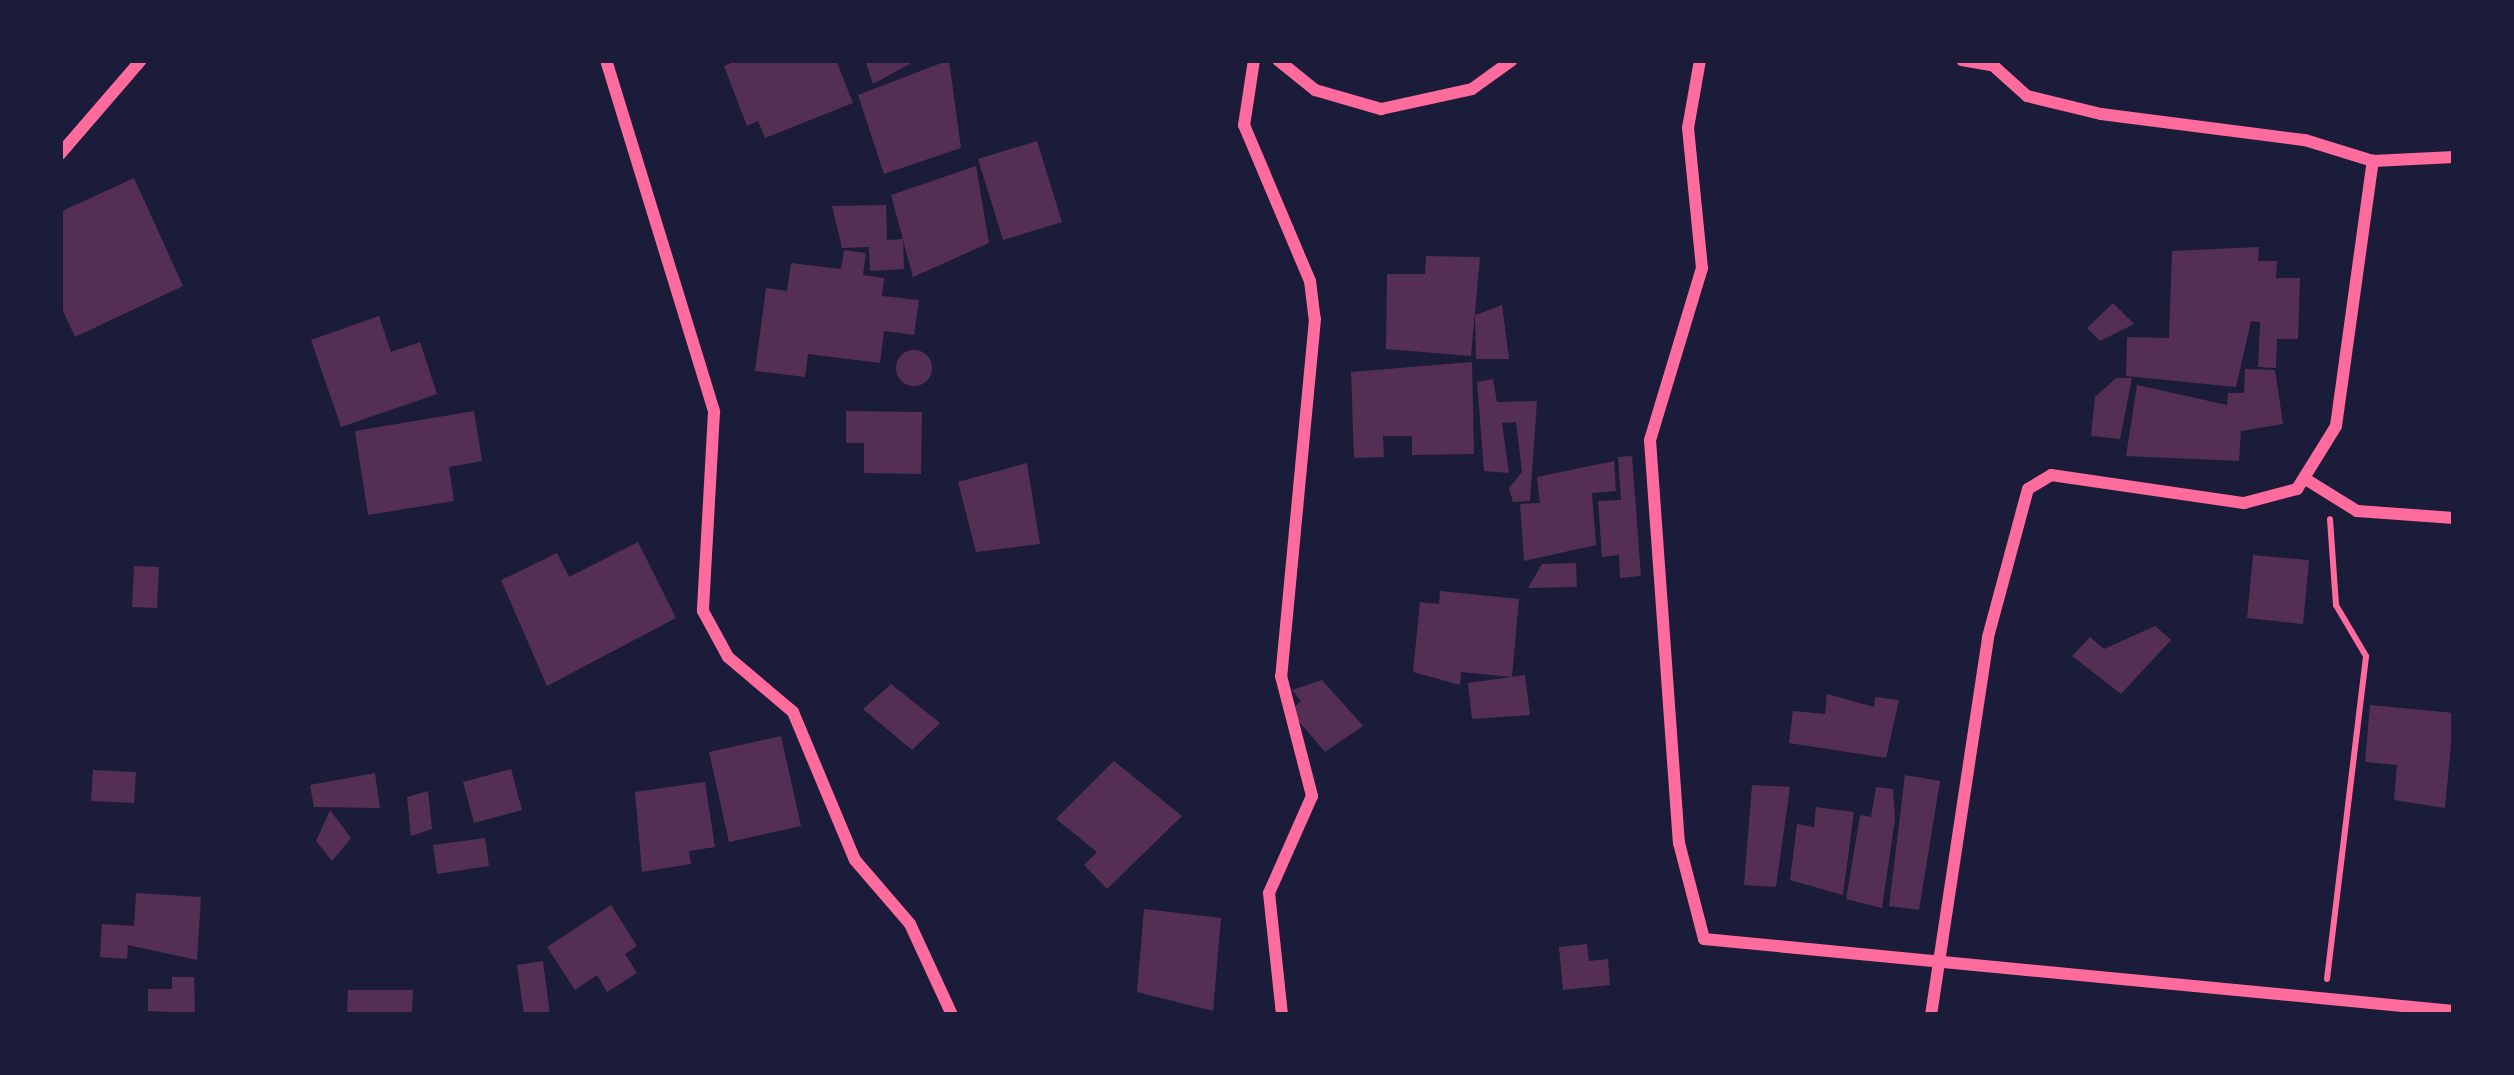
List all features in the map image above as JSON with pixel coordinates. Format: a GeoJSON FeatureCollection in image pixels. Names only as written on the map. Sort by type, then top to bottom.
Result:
{"type":"FeatureCollection","features":[{"type":"Feature","properties":{"kind":"street"},"geometry":{"type":"LineString","coordinates":[[60,154],[141,60]]}},
{"type":"Feature","properties":{"kind":"street"},"geometry":{"type":"LineString","coordinates":[[606,60],[714,412],[703,611],[734,663],[793,712],[855,860],[910,924],[952,1015]]}},
{"type":"Feature","properties":{"kind":"street"},"geometry":{"type":"LineString","coordinates":[[1254,60],[1244,125],[1310,280],[1315,319],[1281,676],[1312,796],[1269,893],[1282,1015]]}},
{"type":"Feature","properties":{"kind":"street"},"geometry":{"type":"LineString","coordinates":[[1278,60],[1315,90],[1381,110],[1472,89],[1512,60]]}},
{"type":"Feature","properties":{"kind":"street"},"geometry":{"type":"LineString","coordinates":[[1700,60],[1688,128],[1702,268],[1650,440],[1690,914],[1713,945],[1840,945],[1938,969],[2039,965],[2325,1000],[2454,1010]]}},
{"type":"Feature","properties":{"kind":"street"},"geometry":{"type":"LineString","coordinates":[[1962,60],[1989,63],[2027,95],[2064,106],[2305,140],[2373,161],[2454,157]]}},
{"type":"Feature","properties":{"kind":"street"},"geometry":{"type":"LineString","coordinates":[[1931,1015],[1988,637],[2028,489],[2069,475],[2244,503],[2284,498],[2307,479],[2336,426],[2373,161]]}},
{"type":"Feature","properties":{"kind":"street"},"geometry":{"type":"LineString","coordinates":[[2307,479],[2356,511],[2454,518]]}},
{"type":"Feature","properties":{"kind":"path"},"geometry":{"type":"LineString","coordinates":[[2325,1000],[2366,656],[2331,587],[2330,498]]}},
{"type":"Feature","properties":{"kind":"building"},"geometry":{"type":"Polygon","coordinates":[[[738,60],[836,60],[853,103],[765,138],[758,121],[747,126],[724,66],[738,60]]]}},
{"type":"Feature","properties":{"kind":"building"},"geometry":{"type":"Polygon","coordinates":[[[865,60],[915,60],[915,61],[873,84],[865,60]]]}},
{"type":"Feature","properties":{"kind":"building"},"geometry":{"type":"Polygon","coordinates":[[[949,60],[961,148],[884,174],[858,95],[949,60]]]}},
{"type":"Feature","properties":{"kind":"building"},"geometry":{"type":"Polygon","coordinates":[[[1037,141],[1062,222],[1003,240],[978,159],[1037,141]]]}},
{"type":"Feature","properties":{"kind":"building"},"geometry":{"type":"Polygon","coordinates":[[[976,166],[989,243],[913,277],[891,195],[976,166]]]}},
{"type":"Feature","properties":{"kind":"building"},"geometry":{"type":"Polygon","coordinates":[[[134,178],[183,286],[75,337],[60,304],[60,212],[134,178]]]}},
{"type":"Feature","properties":{"kind":"building"},"geometry":{"type":"Polygon","coordinates":[[[886,205],[887,240],[903,239],[904,269],[870,271],[869,247],[842,248],[832,206],[886,205]]]}},
{"type":"Feature","properties":{"kind":"building"},"geometry":{"type":"Polygon","coordinates":[[[2259,247],[2258,261],[2277,261],[2276,278],[2300,278],[2298,339],[2277,339],[2276,368],[2258,367],[2260,322],[2251,321],[2236,387],[2126,376],[2127,337],[2169,338],[2172,251],[2259,247]]]}},
{"type":"Feature","properties":{"kind":"building"},"geometry":{"type":"Polygon","coordinates":[[[844,250],[866,253],[863,275],[884,278],[882,296],[919,300],[914,335],[884,331],[880,363],[808,354],[805,377],[755,371],[766,288],[787,291],[791,263],[841,269],[844,250]]]}},
{"type":"Feature","properties":{"kind":"building"},"geometry":{"type":"Polygon","coordinates":[[[1426,256],[1480,257],[1471,356],[1386,349],[1387,274],[1425,274],[1426,256]]]}},
{"type":"Feature","properties":{"kind":"building"},"geometry":{"type":"Polygon","coordinates":[[[2113,303],[2134,324],[2100,341],[2087,328],[2113,303]]]}},
{"type":"Feature","properties":{"kind":"building"},"geometry":{"type":"Polygon","coordinates":[[[1502,305],[1509,359],[1476,359],[1475,315],[1502,305]]]}},
{"type":"Feature","properties":{"kind":"building"},"geometry":{"type":"Polygon","coordinates":[[[379,316],[391,352],[420,342],[437,394],[341,427],[311,340],[379,316]]]}},
{"type":"Feature","properties":{"kind":"building"},"geometry":{"type":"Polygon","coordinates":[[[914,350],[926,356],[932,368],[926,380],[914,386],[902,380],[896,368],[902,356],[914,350]]]}},
{"type":"Feature","properties":{"kind":"building"},"geometry":{"type":"Polygon","coordinates":[[[1472,362],[1474,454],[1412,455],[1412,436],[1383,436],[1384,457],[1354,458],[1351,372],[1472,362]]]}},
{"type":"Feature","properties":{"kind":"building"},"geometry":{"type":"Polygon","coordinates":[[[2245,369],[2275,370],[2283,424],[2241,431],[2239,461],[2126,456],[2137,385],[2227,405],[2228,393],[2244,393],[2245,369]]]}},
{"type":"Feature","properties":{"kind":"building"},"geometry":{"type":"Polygon","coordinates":[[[2116,378],[2132,378],[2120,439],[2091,436],[2095,397],[2116,378]]]}},
{"type":"Feature","properties":{"kind":"building"},"geometry":{"type":"Polygon","coordinates":[[[1493,379],[1497,402],[1537,401],[1530,501],[1513,502],[1509,488],[1522,472],[1516,422],[1502,423],[1509,473],[1484,471],[1477,382],[1493,379]]]}},
{"type":"Feature","properties":{"kind":"building"},"geometry":{"type":"Polygon","coordinates":[[[474,411],[482,461],[449,467],[454,501],[368,515],[355,431],[474,411]]]}},
{"type":"Feature","properties":{"kind":"building"},"geometry":{"type":"Polygon","coordinates":[[[846,411],[922,412],[921,474],[864,473],[864,443],[846,443],[846,411]]]}},
{"type":"Feature","properties":{"kind":"building"},"geometry":{"type":"Polygon","coordinates":[[[1632,456],[1641,576],[1620,578],[1619,555],[1602,557],[1598,501],[1621,500],[1618,457],[1632,456]]]}},
{"type":"Feature","properties":{"kind":"building"},"geometry":{"type":"Polygon","coordinates":[[[1614,461],[1616,491],[1592,493],[1596,545],[1524,561],[1520,504],[1540,503],[1537,477],[1614,461]]]}},
{"type":"Feature","properties":{"kind":"building"},"geometry":{"type":"Polygon","coordinates":[[[1027,463],[1040,544],[976,552],[958,482],[1027,463]]]}},
{"type":"Feature","properties":{"kind":"building"},"geometry":{"type":"Polygon","coordinates":[[[638,542],[676,618],[547,686],[501,580],[557,553],[569,577],[638,542]]]}},
{"type":"Feature","properties":{"kind":"building"},"geometry":{"type":"Polygon","coordinates":[[[2253,555],[2309,560],[2303,624],[2247,618],[2253,555]]]}},
{"type":"Feature","properties":{"kind":"building"},"geometry":{"type":"Polygon","coordinates":[[[1576,563],[1577,587],[1528,588],[1542,564],[1576,563]]]}},
{"type":"Feature","properties":{"kind":"building"},"geometry":{"type":"Polygon","coordinates":[[[134,566],[159,567],[157,608],[132,607],[134,566]]]}},
{"type":"Feature","properties":{"kind":"building"},"geometry":{"type":"Polygon","coordinates":[[[1440,591],[1519,599],[1512,677],[1461,672],[1460,685],[1413,672],[1420,602],[1439,604],[1440,591]]]}},
{"type":"Feature","properties":{"kind":"building"},"geometry":{"type":"Polygon","coordinates":[[[2155,626],[2171,640],[2121,694],[2072,656],[2090,637],[2104,649],[2155,626]]]}},
{"type":"Feature","properties":{"kind":"building"},"geometry":{"type":"Polygon","coordinates":[[[1525,675],[1530,715],[1472,719],[1468,683],[1525,675]]]}},
{"type":"Feature","properties":{"kind":"building"},"geometry":{"type":"Polygon","coordinates":[[[1322,680],[1363,726],[1325,752],[1290,711],[1301,701],[1292,690],[1322,680]]]}},
{"type":"Feature","properties":{"kind":"building"},"geometry":{"type":"Polygon","coordinates":[[[891,684],[940,723],[912,750],[863,709],[891,684]]]}},
{"type":"Feature","properties":{"kind":"building"},"geometry":{"type":"Polygon","coordinates":[[[1827,694],[1874,707],[1875,697],[1899,700],[1886,758],[1789,743],[1793,711],[1825,714],[1827,694]]]}},
{"type":"Feature","properties":{"kind":"building"},"geometry":{"type":"Polygon","coordinates":[[[2370,705],[2454,713],[2445,808],[2394,800],[2397,765],[2365,762],[2370,705]]]}},
{"type":"Feature","properties":{"kind":"building"},"geometry":{"type":"Polygon","coordinates":[[[781,736],[801,826],[729,842],[709,752],[781,736]]]}},
{"type":"Feature","properties":{"kind":"building"},"geometry":{"type":"Polygon","coordinates":[[[1114,761],[1182,816],[1107,889],[1084,865],[1097,852],[1056,819],[1114,761]]]}},
{"type":"Feature","properties":{"kind":"building"},"geometry":{"type":"Polygon","coordinates":[[[511,769],[522,810],[474,823],[463,782],[511,769]]]}},
{"type":"Feature","properties":{"kind":"building"},"geometry":{"type":"Polygon","coordinates":[[[93,770],[136,772],[134,803],[91,801],[93,770]]]}},
{"type":"Feature","properties":{"kind":"building"},"geometry":{"type":"Polygon","coordinates":[[[375,773],[380,808],[314,807],[310,785],[375,773]]]}},
{"type":"Feature","properties":{"kind":"building"},"geometry":{"type":"Polygon","coordinates":[[[1905,775],[1940,781],[1919,910],[1889,906],[1905,775]]]}},
{"type":"Feature","properties":{"kind":"building"},"geometry":{"type":"Polygon","coordinates":[[[705,782],[715,847],[689,851],[691,864],[642,872],[635,792],[705,782]]]}},
{"type":"Feature","properties":{"kind":"building"},"geometry":{"type":"Polygon","coordinates":[[[1752,785],[1790,787],[1776,887],[1744,885],[1752,785]]]}},
{"type":"Feature","properties":{"kind":"building"},"geometry":{"type":"Polygon","coordinates":[[[1876,787],[1893,789],[1895,819],[1882,908],[1846,899],[1860,815],[1871,817],[1876,787]]]}},
{"type":"Feature","properties":{"kind":"building"},"geometry":{"type":"Polygon","coordinates":[[[428,791],[432,829],[411,836],[407,797],[428,791]]]}},
{"type":"Feature","properties":{"kind":"building"},"geometry":{"type":"Polygon","coordinates":[[[1816,807],[1854,812],[1843,895],[1790,880],[1797,824],[1814,827],[1816,807]]]}},
{"type":"Feature","properties":{"kind":"building"},"geometry":{"type":"Polygon","coordinates":[[[330,810],[351,838],[332,861],[316,841],[330,810]]]}},
{"type":"Feature","properties":{"kind":"building"},"geometry":{"type":"Polygon","coordinates":[[[485,838],[489,866],[437,874],[433,845],[485,838]]]}},
{"type":"Feature","properties":{"kind":"building"},"geometry":{"type":"Polygon","coordinates":[[[136,893],[201,897],[197,960],[128,945],[127,959],[100,957],[102,924],[134,926],[136,893]]]}},
{"type":"Feature","properties":{"kind":"building"},"geometry":{"type":"Polygon","coordinates":[[[611,905],[637,946],[625,954],[637,973],[607,992],[597,975],[575,990],[547,947],[611,905]]]}},
{"type":"Feature","properties":{"kind":"building"},"geometry":{"type":"Polygon","coordinates":[[[1144,909],[1221,918],[1213,1011],[1137,992],[1144,909]]]}},
{"type":"Feature","properties":{"kind":"building"},"geometry":{"type":"Polygon","coordinates":[[[1587,944],[1589,961],[1608,959],[1610,985],[1563,990],[1559,947],[1587,944]]]}},
{"type":"Feature","properties":{"kind":"building"},"geometry":{"type":"Polygon","coordinates":[[[543,961],[550,1015],[524,1015],[517,965],[543,961]]]}},
{"type":"Feature","properties":{"kind":"building"},"geometry":{"type":"Polygon","coordinates":[[[172,977],[194,977],[195,1013],[148,1011],[148,989],[172,989],[172,977]]]}},
{"type":"Feature","properties":{"kind":"building"},"geometry":{"type":"Polygon","coordinates":[[[348,990],[413,990],[412,1015],[347,1015],[348,990]]]}}]}
